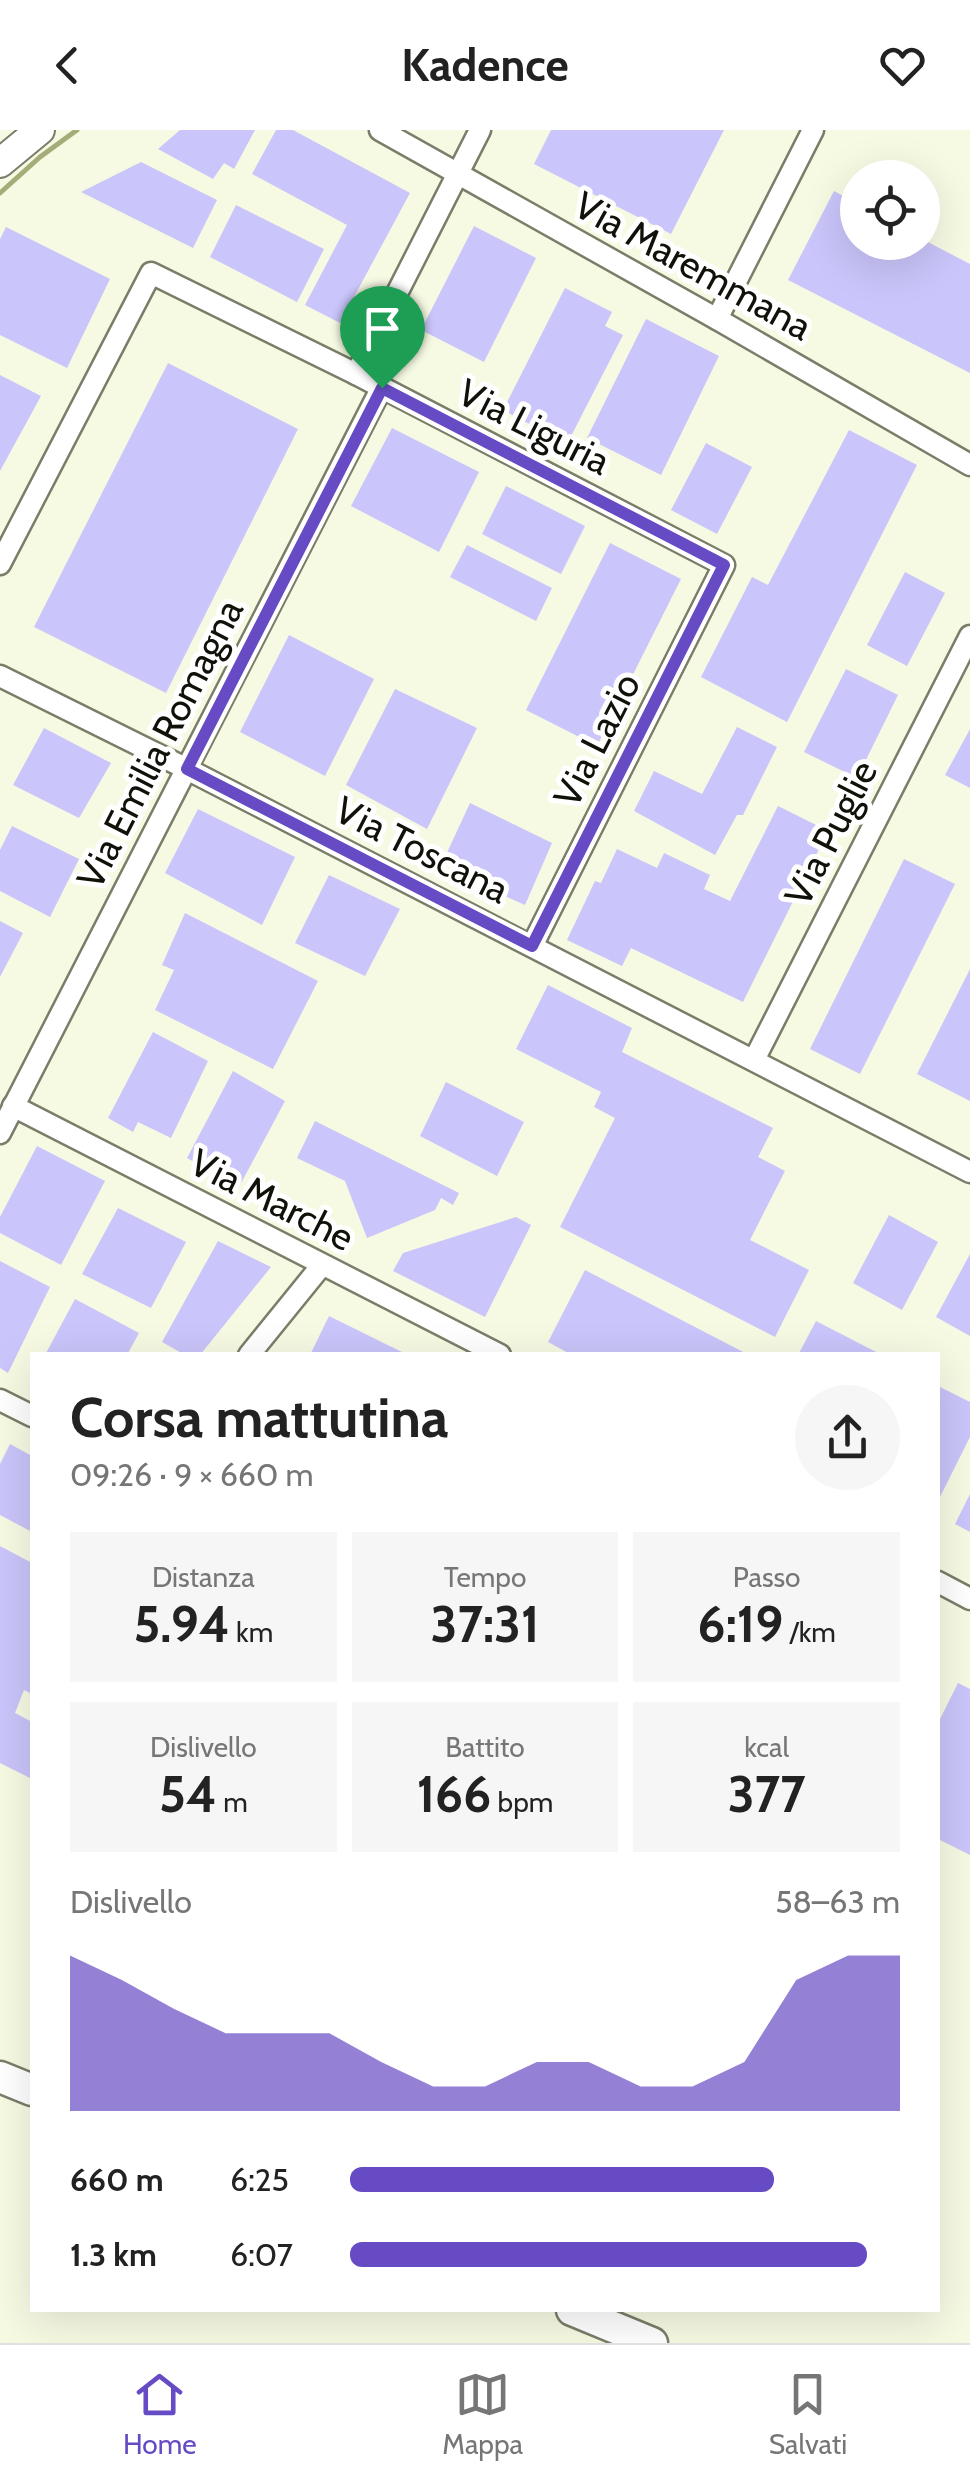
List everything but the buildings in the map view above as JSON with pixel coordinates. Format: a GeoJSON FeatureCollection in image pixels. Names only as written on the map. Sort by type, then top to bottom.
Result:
{"type":"FeatureCollection","features":[{"type":"Feature","properties":{"kind":"main road"},"geometry":{"type":"LineString","coordinates":[[0,162],[40,130]]}},
{"type":"Feature","properties":{"kind":"main road"},"geometry":{"type":"LineString","coordinates":[[0,2077],[30,2089]]}},
{"type":"Feature","properties":{"kind":"main road"},"geometry":{"type":"LineString","coordinates":[[577,2312],[652,2343]]}},
{"type":"Feature","properties":{"kind":"street","name":"Via Maremmana"},"geometry":{"type":"LineString","coordinates":[[380,130],[970,465]]}},
{"type":"Feature","properties":{"kind":"street"},"geometry":{"type":"LineString","coordinates":[[356,374],[480,130]]}},
{"type":"Feature","properties":{"kind":"street"},"geometry":{"type":"LineString","coordinates":[[717,319],[813,130]]}},
{"type":"Feature","properties":{"kind":"street","name":"Via Liguria"},"geometry":{"type":"LineString","coordinates":[[0,564],[150,273],[356,374],[724,565]]}},
{"type":"Feature","properties":{"kind":"street","name":"Via Emilia Romagna"},"geometry":{"type":"LineString","coordinates":[[0,1132],[382,388]]}},
{"type":"Feature","properties":{"kind":"street","name":"Via Lazio"},"geometry":{"type":"LineString","coordinates":[[532,946],[724,565]]}},
{"type":"Feature","properties":{"kind":"street","name":"Via Puglie"},"geometry":{"type":"LineString","coordinates":[[754,1060],[970,636]]}},
{"type":"Feature","properties":{"kind":"street","name":"Via Toscana"},"geometry":{"type":"LineString","coordinates":[[0,676],[970,1172]]}},
{"type":"Feature","properties":{"kind":"street","name":"Via Marche"},"geometry":{"type":"LineString","coordinates":[[14,1106],[494,1352]]}},
{"type":"Feature","properties":{"kind":"street"},"geometry":{"type":"LineString","coordinates":[[251,1352],[322,1265]]}},
{"type":"Feature","properties":{"kind":"street"},"geometry":{"type":"LineString","coordinates":[[0,1400],[30,1415]]}},
{"type":"Feature","properties":{"kind":"street"},"geometry":{"type":"LineString","coordinates":[[940,1583],[970,1599]]}},
{"type":"Feature","properties":{"kind":"waterway"},"geometry":{"type":"LineString","coordinates":[[0,193],[77,130]]}},
{"type":"Feature","properties":{"kind":"route"},"geometry":{"type":"LineString","coordinates":[[382,388],[724,565],[532,946],[187,769],[382,388]]}}]}
